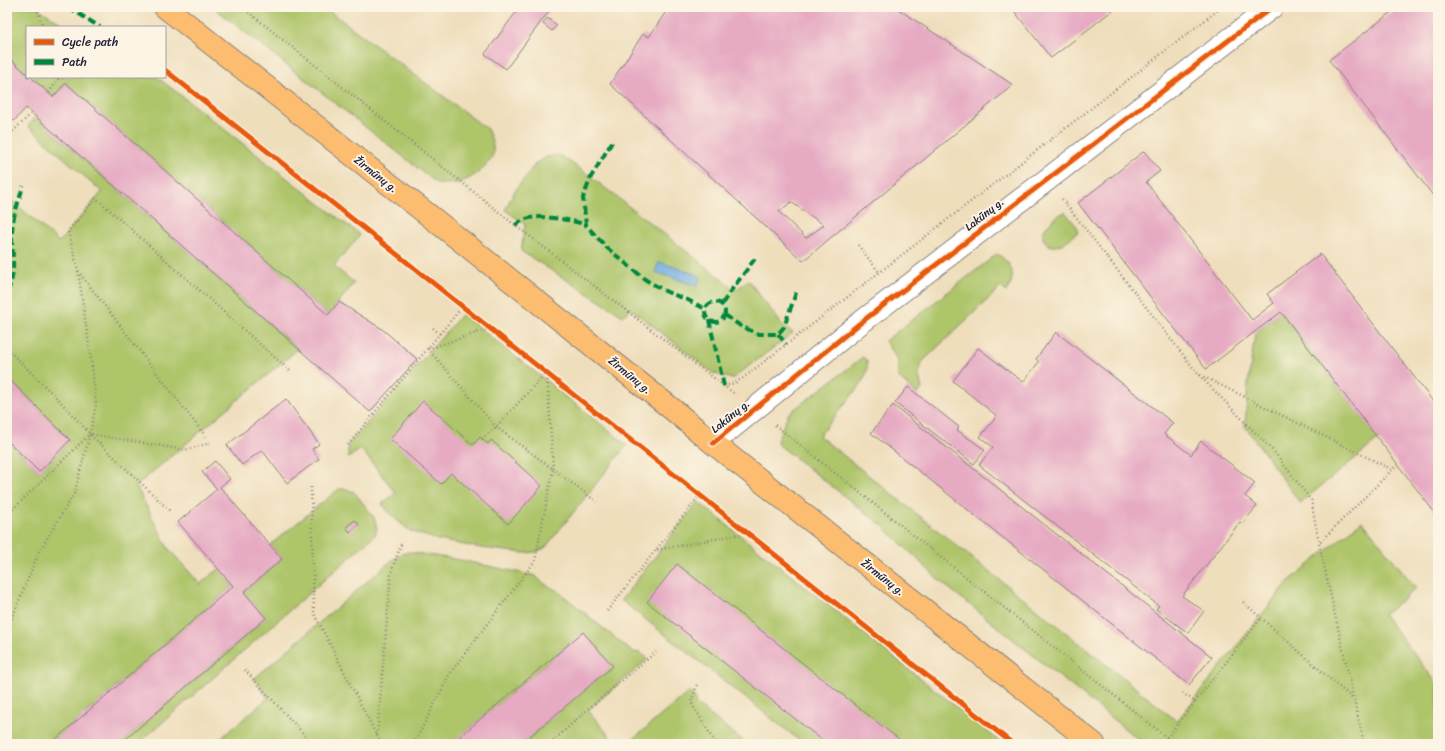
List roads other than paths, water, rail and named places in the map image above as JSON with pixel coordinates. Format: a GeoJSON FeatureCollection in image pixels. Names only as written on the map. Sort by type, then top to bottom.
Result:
{"type":"FeatureCollection","features":[{"type":"Feature","properties":{"kind":"main road","name":"Žirmūnų g."},"geometry":{"type":"LineString","coordinates":[[165,7],[1094,744]]}},
{"type":"Feature","properties":{"kind":"street","name":"Lakūnų g."},"geometry":{"type":"LineString","coordinates":[[713,443],[858,324],[1272,7]]}},
{"type":"Feature","properties":{"kind":"water"},"geometry":{"type":"Polygon","coordinates":[[[659,262],[701,276],[697,286],[655,272],[659,262]]]}}]}
